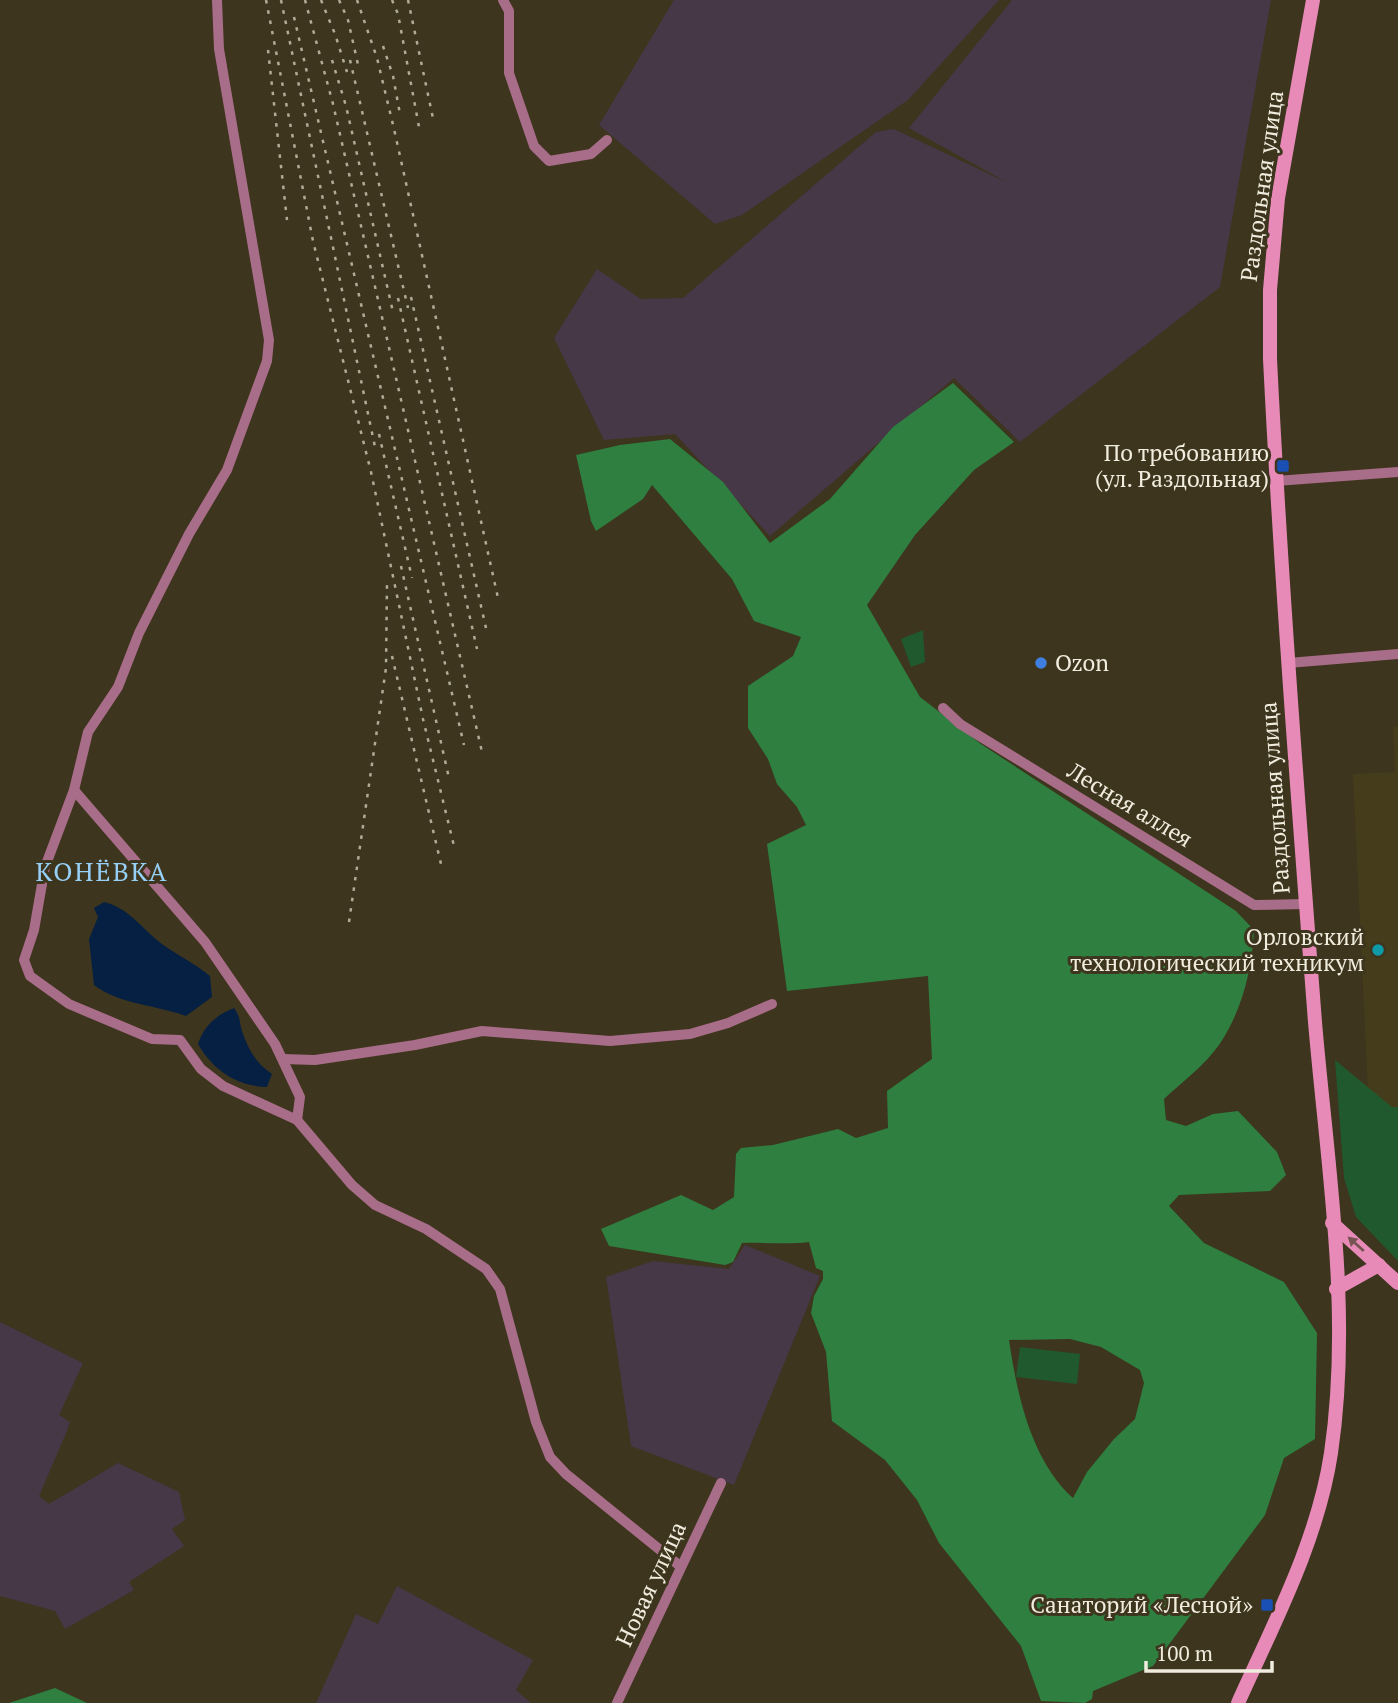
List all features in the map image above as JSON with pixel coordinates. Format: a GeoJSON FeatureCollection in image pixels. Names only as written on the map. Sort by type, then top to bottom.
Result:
{"type":"FeatureCollection","features":[{"type":"Feature","properties":{"kind":"main road","name":"Раздольная улица"},"geometry":{"type":"LineString","coordinates":[[1238,1703],[1291,1583],[1321,1502],[1331,1453],[1339,1363],[1332,1223],[1288,663],[1269,359],[1275,226],[1313,0]]}},
{"type":"Feature","properties":{"kind":"main road"},"geometry":{"type":"LineString","coordinates":[[1332,1223],[1398,1283]]}},
{"type":"Feature","properties":{"kind":"main road"},"geometry":{"type":"LineString","coordinates":[[1336,1289],[1379,1265]]}},
{"type":"Feature","properties":{"kind":"street"},"geometry":{"type":"LineString","coordinates":[[217,0],[219,48],[269,340],[267,361],[227,470],[188,534],[145,621],[118,687],[88,732],[74,790],[44,867],[34,930],[24,960],[30,976],[69,1004],[115,1026],[152,1039],[180,1040],[201,1069],[223,1086],[297,1119],[352,1185],[375,1205],[426,1229],[486,1269],[500,1289],[525,1386],[550,1457],[566,1474],[680,1566]]}},
{"type":"Feature","properties":{"kind":"street"},"geometry":{"type":"LineString","coordinates":[[503,0],[509,11],[509,73],[534,146],[549,162],[591,154],[607,141]]}},
{"type":"Feature","properties":{"kind":"street"},"geometry":{"type":"LineString","coordinates":[[1276,481],[1398,471]]}},
{"type":"Feature","properties":{"kind":"street"},"geometry":{"type":"LineString","coordinates":[[1288,663],[1398,654]]}},
{"type":"Feature","properties":{"kind":"street","name":"Лесная аллея"},"geometry":{"type":"LineString","coordinates":[[943,708],[960,724],[1254,905],[1262,907],[1306,904]]}},
{"type":"Feature","properties":{"kind":"street"},"geometry":{"type":"LineString","coordinates":[[74,790],[205,942],[283,1059],[300,1097],[297,1119]]}},
{"type":"Feature","properties":{"kind":"street"},"geometry":{"type":"LineString","coordinates":[[283,1059],[315,1060],[415,1045],[462,1034],[501,1031],[573,1041],[690,1034],[728,1023],[772,1004]]}},
{"type":"Feature","properties":{"kind":"street","name":"Новая улица"},"geometry":{"type":"LineString","coordinates":[[617,1703],[721,1483]]}},
{"type":"Feature","properties":{"kind":"shaded area"},"geometry":{"type":"Polygon","coordinates":[[[674,0],[999,0],[908,100],[742,215],[715,224],[599,125],[674,0]]]}},
{"type":"Feature","properties":{"kind":"shaded area"},"geometry":{"type":"Polygon","coordinates":[[[1012,0],[1271,0],[1220,287],[1020,442],[954,378],[770,536],[675,434],[604,440],[554,338],[597,269],[641,299],[683,298],[876,132],[894,129],[1008,183],[909,128],[1012,0]]]}},
{"type":"Feature","properties":{"kind":"shaded area"},"geometry":{"type":"Polygon","coordinates":[[[1393,727],[1398,727],[1398,1112],[1369,1114],[1353,774],[1395,772],[1393,727]]]}},
{"type":"Feature","properties":{"kind":"shaded area"},"geometry":{"type":"Polygon","coordinates":[[[745,1245],[820,1276],[734,1485],[631,1446],[606,1277],[653,1261],[729,1269],[745,1245]]]}},
{"type":"Feature","properties":{"kind":"shaded area"},"geometry":{"type":"Polygon","coordinates":[[[0,1322],[83,1363],[59,1415],[70,1422],[39,1496],[49,1504],[118,1463],[179,1492],[185,1520],[172,1529],[184,1546],[129,1582],[134,1590],[65,1629],[55,1611],[0,1596],[0,1322]]]}},
{"type":"Feature","properties":{"kind":"shaded area"},"geometry":{"type":"Polygon","coordinates":[[[397,1586],[533,1660],[516,1690],[531,1703],[316,1703],[356,1614],[378,1624],[397,1586]]]}},
{"type":"Feature","properties":{"kind":"green space"},"geometry":{"type":"Polygon","coordinates":[[[953,383],[1014,442],[974,470],[915,535],[867,605],[920,697],[981,744],[1236,911],[1254,930],[1248,975],[1234,1018],[1213,1052],[1164,1099],[1166,1120],[1186,1126],[1213,1114],[1238,1111],[1277,1152],[1286,1175],[1270,1191],[1179,1195],[1169,1206],[1204,1243],[1284,1282],[1317,1333],[1315,1439],[1284,1458],[1265,1515],[1153,1666],[1093,1691],[1092,1699],[1085,1703],[1041,1701],[1021,1646],[939,1543],[917,1500],[885,1460],[832,1421],[826,1352],[811,1313],[814,1296],[823,1279],[823,1271],[816,1268],[809,1242],[742,1243],[733,1262],[725,1265],[609,1246],[601,1229],[681,1195],[713,1210],[734,1197],[736,1154],[741,1148],[773,1145],[838,1129],[856,1138],[888,1128],[887,1091],[932,1059],[928,976],[787,991],[767,844],[806,825],[797,807],[777,784],[768,759],[748,728],[748,686],[793,656],[801,637],[754,621],[732,579],[652,485],[643,499],[596,531],[591,521],[576,455],[620,445],[670,439],[723,482],[770,543],[830,499],[893,427],[953,383]],[[1070,1339],[1009,1340],[1016,1382],[1036,1446],[1046,1465],[1073,1498],[1087,1472],[1114,1439],[1135,1419],[1144,1383],[1140,1370],[1101,1347],[1070,1339]]]}},
{"type":"Feature","properties":{"kind":"green space"},"geometry":{"type":"Polygon","coordinates":[[[923,630],[925,662],[911,667],[901,639],[923,630]]]}},
{"type":"Feature","properties":{"kind":"green space"},"geometry":{"type":"Polygon","coordinates":[[[1335,1060],[1392,1107],[1398,1107],[1398,1261],[1356,1217],[1344,1178],[1335,1060]]]}},
{"type":"Feature","properties":{"kind":"green space"},"geometry":{"type":"Polygon","coordinates":[[[1020,1347],[1080,1354],[1077,1384],[1016,1377],[1020,1347]]]}},
{"type":"Feature","properties":{"kind":"green space"},"geometry":{"type":"Polygon","coordinates":[[[55,1688],[87,1703],[9,1703],[55,1688]]]}},
{"type":"Feature","properties":{"kind":"water"},"geometry":{"type":"Polygon","coordinates":[[[104,902],[127,913],[158,941],[210,976],[212,997],[186,1016],[114,996],[94,985],[89,939],[98,917],[94,908],[104,902]]]}},
{"type":"Feature","properties":{"kind":"water"},"geometry":{"type":"Polygon","coordinates":[[[234,1008],[251,1051],[272,1074],[267,1087],[245,1084],[226,1075],[211,1062],[198,1044],[212,1022],[234,1008]]]}},
{"type":"Feature","properties":{"kind":"railway"},"geometry":{"type":"LineString","coordinates":[[266,0],[313,241],[371,472],[423,719],[454,846]]}},
{"type":"Feature","properties":{"kind":"railway"},"geometry":{"type":"LineString","coordinates":[[281,0],[375,447]]}},
{"type":"Feature","properties":{"kind":"railway"},"geometry":{"type":"LineString","coordinates":[[305,0],[333,104],[482,752]]}},
{"type":"Feature","properties":{"kind":"railway"},"geometry":{"type":"LineString","coordinates":[[321,0],[347,72]]}},
{"type":"Feature","properties":{"kind":"railway"},"geometry":{"type":"LineString","coordinates":[[339,0],[348,20],[359,69]]}},
{"type":"Feature","properties":{"kind":"railway"},"geometry":{"type":"LineString","coordinates":[[357,0],[377,58],[394,129],[498,598]]}},
{"type":"Feature","properties":{"kind":"railway"},"geometry":{"type":"LineString","coordinates":[[392,0],[398,14],[419,127]]}},
{"type":"Feature","properties":{"kind":"railway"},"geometry":{"type":"LineString","coordinates":[[408,0],[434,123]]}},
{"type":"Feature","properties":{"kind":"railway"},"geometry":{"type":"LineString","coordinates":[[294,17],[464,745]]}},
{"type":"Feature","properties":{"kind":"railway"},"geometry":{"type":"LineString","coordinates":[[383,46],[393,76],[400,114]]}},
{"type":"Feature","properties":{"kind":"railway"},"geometry":{"type":"LineString","coordinates":[[268,50],[287,220]]}},
{"type":"Feature","properties":{"kind":"railway"},"geometry":{"type":"LineString","coordinates":[[332,60],[346,106],[393,312]]}},
{"type":"Feature","properties":{"kind":"railway"},"geometry":{"type":"LineString","coordinates":[[350,60],[408,308]]}},
{"type":"Feature","properties":{"kind":"railway"},"geometry":{"type":"LineString","coordinates":[[411,297],[486,628]]}},
{"type":"Feature","properties":{"kind":"railway"},"geometry":{"type":"LineString","coordinates":[[398,298],[477,649]]}},
{"type":"Feature","properties":{"kind":"railway"},"geometry":{"type":"LineString","coordinates":[[379,434],[412,578]]}},
{"type":"Feature","properties":{"kind":"railway"},"geometry":{"type":"LineString","coordinates":[[401,566],[449,778]]}},
{"type":"Feature","properties":{"kind":"railway"},"geometry":{"type":"LineString","coordinates":[[349,922],[386,668],[387,582]]}},
{"type":"Feature","properties":{"kind":"railway"},"geometry":{"type":"LineString","coordinates":[[392,656],[441,864]]}},
{"type":"Feature","properties":{"kind":"place","name":"По требованию (ул. Раздольная)"},"geometry":{"type":"Point","coordinates":[1283,466]}},
{"type":"Feature","properties":{"kind":"place","name":"Ozon"},"geometry":{"type":"Point","coordinates":[1041,663]}},
{"type":"Feature","properties":{"kind":"place","name":"Орловский технологический техникум"},"geometry":{"type":"Point","coordinates":[1378,950]}},
{"type":"Feature","properties":{"kind":"place","name":"Санаторий «Лесной»"},"geometry":{"type":"Point","coordinates":[1267,1605]}},
{"type":"Feature","properties":{"kind":"district","name":"КОНЁВКА"},"geometry":{"type":"Point","coordinates":[102,872]}}]}
